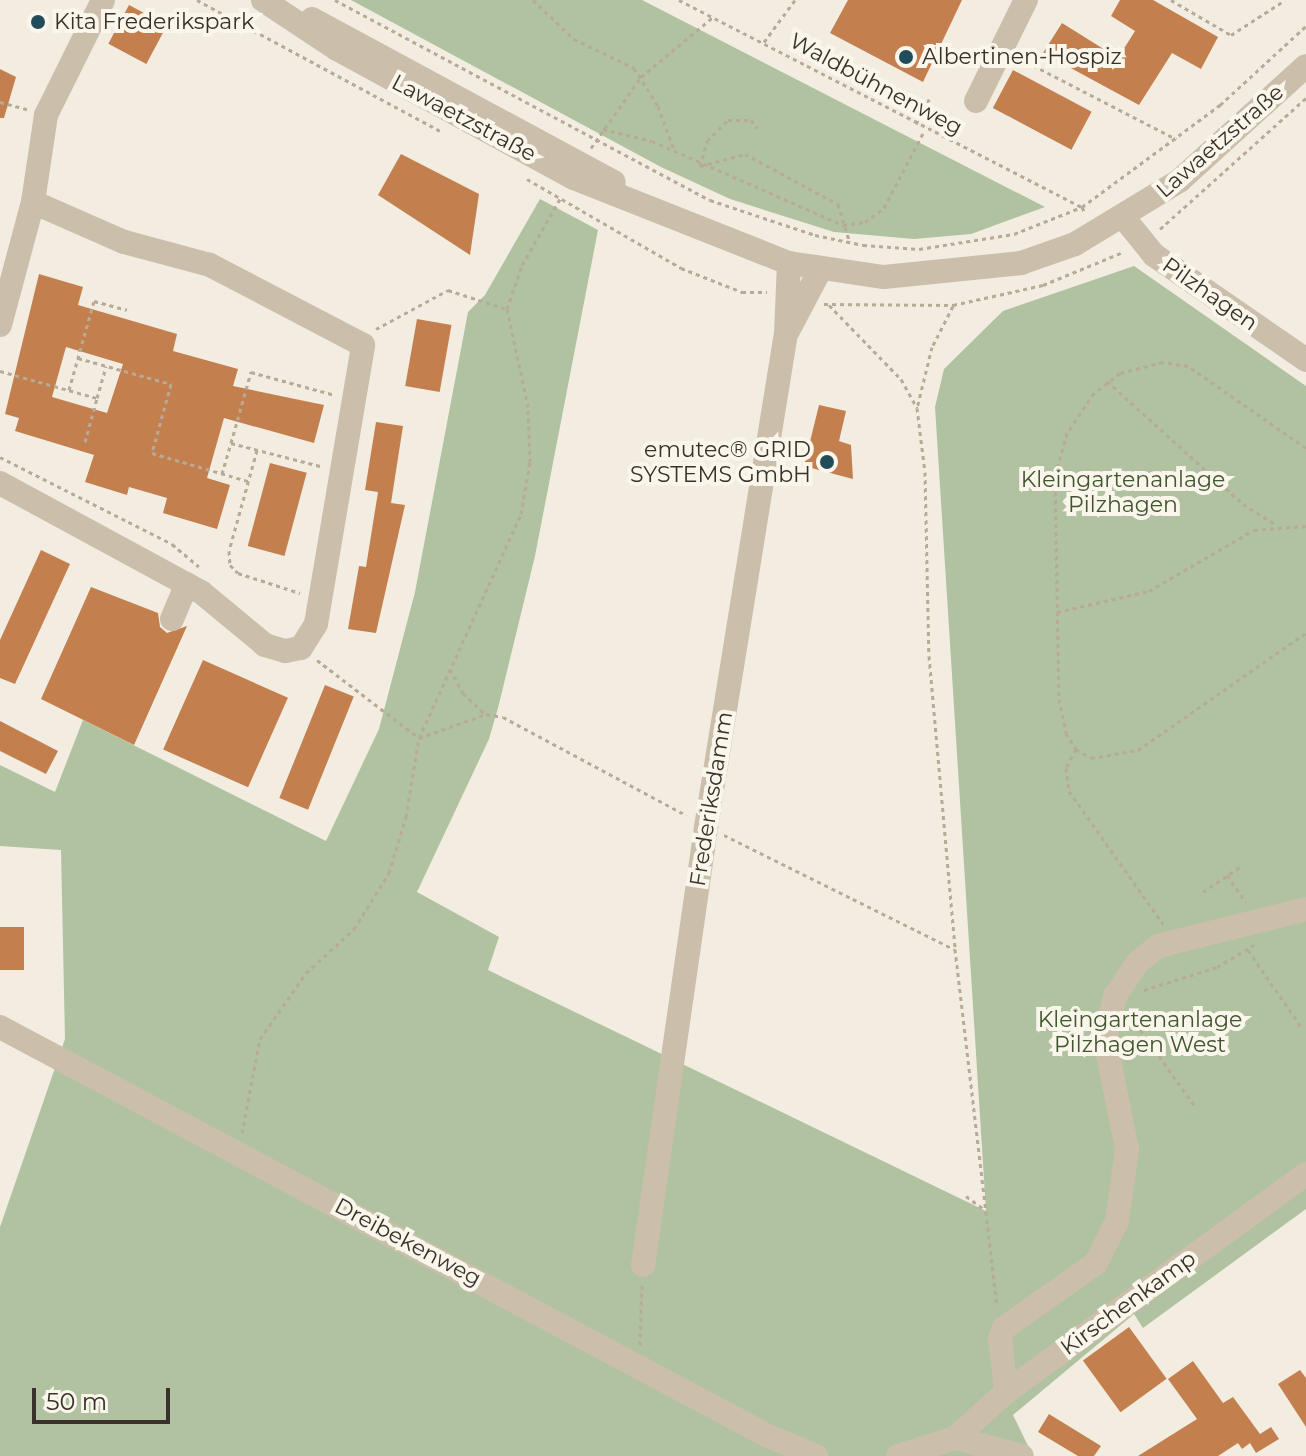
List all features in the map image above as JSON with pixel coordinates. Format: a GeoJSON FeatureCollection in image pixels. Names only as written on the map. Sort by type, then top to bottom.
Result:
{"type":"FeatureCollection","features":[{"type":"Feature","properties":{"kind":"street"},"geometry":{"type":"LineString","coordinates":[[0,325],[33,202],[46,115],[103,0]]}},
{"type":"Feature","properties":{"kind":"street","name":"Lawaetzstraße"},"geometry":{"type":"LineString","coordinates":[[265,0],[344,33],[578,170],[673,221],[789,263],[831,271],[914,277],[1021,263],[1075,244],[1124,218],[1210,156],[1306,66]]}},
{"type":"Feature","properties":{"kind":"street"},"geometry":{"type":"LineString","coordinates":[[976,101],[1025,0],[1005,0]]}},
{"type":"Feature","properties":{"kind":"street"},"geometry":{"type":"LineString","coordinates":[[0,483],[194,588],[265,645],[285,651],[301,648],[316,624],[363,345],[210,265],[124,242],[33,202]]}},
{"type":"Feature","properties":{"kind":"street","name":"Pilzhagen"},"geometry":{"type":"LineString","coordinates":[[1124,218],[1140,242],[1306,360]]}},
{"type":"Feature","properties":{"kind":"street","name":"Frederiksdamm"},"geometry":{"type":"LineString","coordinates":[[643,1265],[706,827],[786,334],[789,263]]}},
{"type":"Feature","properties":{"kind":"street","name":"Frederiksdamm"},"geometry":{"type":"LineString","coordinates":[[786,334],[831,271]]}},
{"type":"Feature","properties":{"kind":"street"},"geometry":{"type":"LineString","coordinates":[[172,619],[194,588]]}},
{"type":"Feature","properties":{"kind":"street"},"geometry":{"type":"LineString","coordinates":[[1006,1392],[1000,1338],[1027,1308],[1096,1263],[1112,1235],[1127,1149],[1106,1052],[1106,1015],[1137,963],[1171,940],[1258,932],[1306,909]]}},
{"type":"Feature","properties":{"kind":"street","name":"Dreibekenweg"},"geometry":{"type":"LineString","coordinates":[[0,1027],[639,1367],[816,1456]]}},
{"type":"Feature","properties":{"kind":"street","name":"Kirschenkamp"},"geometry":{"type":"LineString","coordinates":[[955,1438],[1006,1392],[1306,1174]]}},
{"type":"Feature","properties":{"kind":"street"},"geometry":{"type":"LineString","coordinates":[[898,1456],[955,1438],[1022,1456]]}},
{"type":"Feature","properties":{"kind":"path"},"geometry":{"type":"LineString","coordinates":[[335,0],[710,200],[850,243],[919,249],[972,244],[1060,219],[1082,207],[1176,139],[1306,26]]}},
{"type":"Feature","properties":{"kind":"path"},"geometry":{"type":"LineString","coordinates":[[533,0],[574,39],[623,60],[641,77],[674,150]]}},
{"type":"Feature","properties":{"kind":"path","name":"Waldbühnenweg"},"geometry":{"type":"LineString","coordinates":[[679,0],[1056,198],[1082,207]]}},
{"type":"Feature","properties":{"kind":"path"},"geometry":{"type":"LineString","coordinates":[[764,42],[795,0]]}},
{"type":"Feature","properties":{"kind":"path"},"geometry":{"type":"LineString","coordinates":[[1171,0],[1231,35],[1285,0]]}},
{"type":"Feature","properties":{"kind":"path"},"geometry":{"type":"LineString","coordinates":[[239,1152],[260,1039],[306,973],[354,929],[389,873],[406,817],[419,738],[521,514],[530,462],[528,407],[507,309],[522,265],[603,129],[641,77],[713,17]]}},
{"type":"Feature","properties":{"kind":"path"},"geometry":{"type":"LineString","coordinates":[[1002,49],[1176,139]]}},
{"type":"Feature","properties":{"kind":"path"},"geometry":{"type":"LineString","coordinates":[[916,125],[931,96]]}},
{"type":"Feature","properties":{"kind":"path"},"geometry":{"type":"LineString","coordinates":[[1140,242],[1208,189],[1306,98]]}},
{"type":"Feature","properties":{"kind":"path"},"geometry":{"type":"LineString","coordinates":[[0,102],[46,115]]}},
{"type":"Feature","properties":{"kind":"path"},"geometry":{"type":"LineString","coordinates":[[700,166],[707,141],[728,120],[751,120],[757,128]]}},
{"type":"Feature","properties":{"kind":"path"},"geometry":{"type":"LineString","coordinates":[[603,129],[674,150],[700,166],[843,225],[865,222],[884,208],[925,129]]}},
{"type":"Feature","properties":{"kind":"path"},"geometry":{"type":"LineString","coordinates":[[700,166],[745,154],[838,204],[850,243]]}},
{"type":"Feature","properties":{"kind":"path"},"geometry":{"type":"LineString","coordinates":[[831,271],[850,243]]}},
{"type":"Feature","properties":{"kind":"path"},"geometry":{"type":"LineString","coordinates":[[1000,1338],[955,949],[929,656],[925,472],[917,408],[932,347],[953,305],[1043,285],[1106,261]]}},
{"type":"Feature","properties":{"kind":"path"},"geometry":{"type":"LineString","coordinates":[[363,345],[380,324],[448,290],[507,309]]}},
{"type":"Feature","properties":{"kind":"path"},"geometry":{"type":"LineString","coordinates":[[69,390],[94,301],[127,310]]}},
{"type":"Feature","properties":{"kind":"path"},"geometry":{"type":"LineString","coordinates":[[829,305],[901,379],[917,408]]}},
{"type":"Feature","properties":{"kind":"path"},"geometry":{"type":"LineString","coordinates":[[78,358],[171,384],[152,453],[248,481]]}},
{"type":"Feature","properties":{"kind":"path"},"geometry":{"type":"LineString","coordinates":[[1306,448],[1188,366],[1163,362],[1107,381],[1079,412],[1060,452],[1056,612],[1060,708],[1076,749],[1098,759],[1138,750],[1306,633]]}},
{"type":"Feature","properties":{"kind":"path"},"geometry":{"type":"LineString","coordinates":[[85,442],[106,366]]}},
{"type":"Feature","properties":{"kind":"path"},"geometry":{"type":"LineString","coordinates":[[0,371],[97,398]]}},
{"type":"Feature","properties":{"kind":"path"},"geometry":{"type":"LineString","coordinates":[[222,474],[251,372],[354,400]]}},
{"type":"Feature","properties":{"kind":"path"},"geometry":{"type":"LineString","coordinates":[[1107,381],[1243,504],[1276,525]]}},
{"type":"Feature","properties":{"kind":"path"},"geometry":{"type":"LineString","coordinates":[[231,443],[309,463]]}},
{"type":"Feature","properties":{"kind":"path"},"geometry":{"type":"LineString","coordinates":[[257,450],[229,551],[230,565],[238,573],[321,599]]}},
{"type":"Feature","properties":{"kind":"path"},"geometry":{"type":"LineString","coordinates":[[0,457],[172,544],[201,570],[194,588]]}},
{"type":"Feature","properties":{"kind":"path"},"geometry":{"type":"LineString","coordinates":[[1056,612],[1149,591],[1254,530],[1276,525],[1306,526]]}},
{"type":"Feature","properties":{"kind":"path"},"geometry":{"type":"LineString","coordinates":[[301,648],[419,738]]}},
{"type":"Feature","properties":{"kind":"path"},"geometry":{"type":"LineString","coordinates":[[450,669],[463,693],[486,714]]}},
{"type":"Feature","properties":{"kind":"path"},"geometry":{"type":"LineString","coordinates":[[419,738],[486,714],[503,717],[706,827],[955,949]]}},
{"type":"Feature","properties":{"kind":"path"},"geometry":{"type":"LineString","coordinates":[[1076,749],[1066,768],[1069,791],[1171,940]]}},
{"type":"Feature","properties":{"kind":"path"},"geometry":{"type":"LineString","coordinates":[[1203,892],[1241,866]]}},
{"type":"Feature","properties":{"kind":"path"},"geometry":{"type":"LineString","coordinates":[[1136,994],[1217,967],[1248,950],[1258,932],[1227,875]]}},
{"type":"Feature","properties":{"kind":"path"},"geometry":{"type":"LineString","coordinates":[[1248,950],[1302,1028]]}},
{"type":"Feature","properties":{"kind":"path"},"geometry":{"type":"LineString","coordinates":[[1131,1016],[1194,1105]]}},
{"type":"Feature","properties":{"kind":"path"},"geometry":{"type":"LineString","coordinates":[[966,1196],[984,1209]]}},
{"type":"Feature","properties":{"kind":"path"},"geometry":{"type":"LineString","coordinates":[[639,1367],[643,1265]]}},
{"type":"Feature","properties":{"kind":"green space"},"geometry":{"type":"Polygon","coordinates":[[[351,0],[642,0],[1045,207],[971,234],[914,239],[834,232],[730,199],[661,167],[351,0]]]}},
{"type":"Feature","properties":{"kind":"green space"},"geometry":{"type":"Polygon","coordinates":[[[540,199],[598,230],[535,556],[498,708],[489,739],[417,892],[499,937],[488,970],[986,1211],[935,407],[944,369],[1003,311],[1134,266],[1306,386],[1306,1209],[1143,1328],[1134,1314],[1013,1415],[1033,1456],[0,1456],[0,1227],[65,1039],[61,850],[0,846],[0,765],[55,792],[83,720],[326,841],[379,729],[415,592],[468,312],[485,295],[540,199]]]}},
{"type":"Feature","properties":{"kind":"building","name":"Albertinen-Hospiz"},"geometry":{"type":"Polygon","coordinates":[[[848,0],[962,0],[923,82],[830,33],[848,0]]]}},
{"type":"Feature","properties":{"kind":"building"},"geometry":{"type":"Polygon","coordinates":[[[1120,0],[1153,0],[1218,37],[1201,69],[1172,53],[1139,105],[1043,53],[1062,23],[1118,58],[1135,31],[1111,16],[1120,0]]]}},
{"type":"Feature","properties":{"kind":"building"},"geometry":{"type":"Polygon","coordinates":[[[129,5],[167,25],[146,64],[108,44],[129,5]]]}},
{"type":"Feature","properties":{"kind":"building"},"geometry":{"type":"Polygon","coordinates":[[[0,69],[16,77],[4,118],[0,118],[0,69]]]}},
{"type":"Feature","properties":{"kind":"building"},"geometry":{"type":"Polygon","coordinates":[[[1013,70],[1092,112],[1071,150],[993,108],[1013,70]]]}},
{"type":"Feature","properties":{"kind":"building"},"geometry":{"type":"Polygon","coordinates":[[[401,154],[479,194],[470,255],[378,195],[401,154]]]}},
{"type":"Feature","properties":{"kind":"building"},"geometry":{"type":"Polygon","coordinates":[[[39,274],[83,287],[78,305],[177,334],[173,351],[238,369],[233,386],[324,405],[314,443],[224,418],[207,478],[230,485],[217,529],[163,513],[167,498],[129,487],[127,495],[85,482],[94,455],[15,431],[19,418],[5,414],[39,274]],[[66,347],[52,397],[107,413],[123,364],[66,347]]]}},
{"type":"Feature","properties":{"kind":"building"},"geometry":{"type":"Polygon","coordinates":[[[417,319],[451,325],[440,392],[405,386],[417,319]]]}},
{"type":"Feature","properties":{"kind":"building"},"geometry":{"type":"Polygon","coordinates":[[[819,405],[846,411],[839,441],[851,445],[853,479],[804,466],[819,405]]]}},
{"type":"Feature","properties":{"kind":"building"},"geometry":{"type":"Polygon","coordinates":[[[376,422],[403,426],[391,503],[405,505],[376,633],[348,629],[359,566],[366,567],[378,492],[365,490],[376,422]]]}},
{"type":"Feature","properties":{"kind":"building"},"geometry":{"type":"Polygon","coordinates":[[[270,463],[307,473],[284,556],[248,546],[270,463]]]}},
{"type":"Feature","properties":{"kind":"building"},"geometry":{"type":"Polygon","coordinates":[[[41,550],[70,564],[15,684],[0,678],[0,640],[41,550]]]}},
{"type":"Feature","properties":{"kind":"building"},"geometry":{"type":"Polygon","coordinates":[[[91,587],[158,613],[160,627],[167,633],[187,626],[134,745],[41,699],[91,587]]]}},
{"type":"Feature","properties":{"kind":"building"},"geometry":{"type":"Polygon","coordinates":[[[203,660],[288,698],[248,787],[163,750],[203,660]]]}},
{"type":"Feature","properties":{"kind":"building"},"geometry":{"type":"Polygon","coordinates":[[[325,685],[354,697],[308,810],[279,798],[325,685]]]}},
{"type":"Feature","properties":{"kind":"building"},"geometry":{"type":"Polygon","coordinates":[[[0,721],[58,751],[46,774],[0,751],[0,721]]]}},
{"type":"Feature","properties":{"kind":"building"},"geometry":{"type":"Polygon","coordinates":[[[0,927],[24,927],[24,970],[0,970],[0,927]]]}},
{"type":"Feature","properties":{"kind":"building"},"geometry":{"type":"Polygon","coordinates":[[[1129,1327],[1167,1379],[1121,1412],[1083,1361],[1129,1327]]]}},
{"type":"Feature","properties":{"kind":"building"},"geometry":{"type":"Polygon","coordinates":[[[1193,1361],[1223,1403],[1233,1397],[1260,1434],[1271,1427],[1279,1439],[1256,1453],[1250,1443],[1242,1449],[1238,1443],[1218,1456],[1138,1456],[1197,1419],[1168,1379],[1193,1361]]]}},
{"type":"Feature","properties":{"kind":"building"},"geometry":{"type":"Polygon","coordinates":[[[1300,1370],[1306,1378],[1306,1427],[1278,1384],[1300,1370]]]}},
{"type":"Feature","properties":{"kind":"building"},"geometry":{"type":"Polygon","coordinates":[[[1049,1414],[1101,1446],[1094,1456],[1078,1456],[1038,1432],[1049,1414]]]}},
{"type":"Feature","properties":{"kind":"place","name":"Kita Frederikspark"},"geometry":{"type":"Point","coordinates":[38,22]}},
{"type":"Feature","properties":{"kind":"place","name":"Albertinen-Hospiz"},"geometry":{"type":"Point","coordinates":[906,57]}},
{"type":"Feature","properties":{"kind":"place","name":"emutec® GRID SYSTEMS GmbH"},"geometry":{"type":"Point","coordinates":[827,462]}},
{"type":"Feature","properties":{"kind":"park label","name":"Kleingartenanlage Pilzhagen"},"geometry":{"type":"Point","coordinates":[1123,492]}},
{"type":"Feature","properties":{"kind":"park label","name":"Kleingartenanlage Pilzhagen West"},"geometry":{"type":"Point","coordinates":[1140,1032]}}]}
